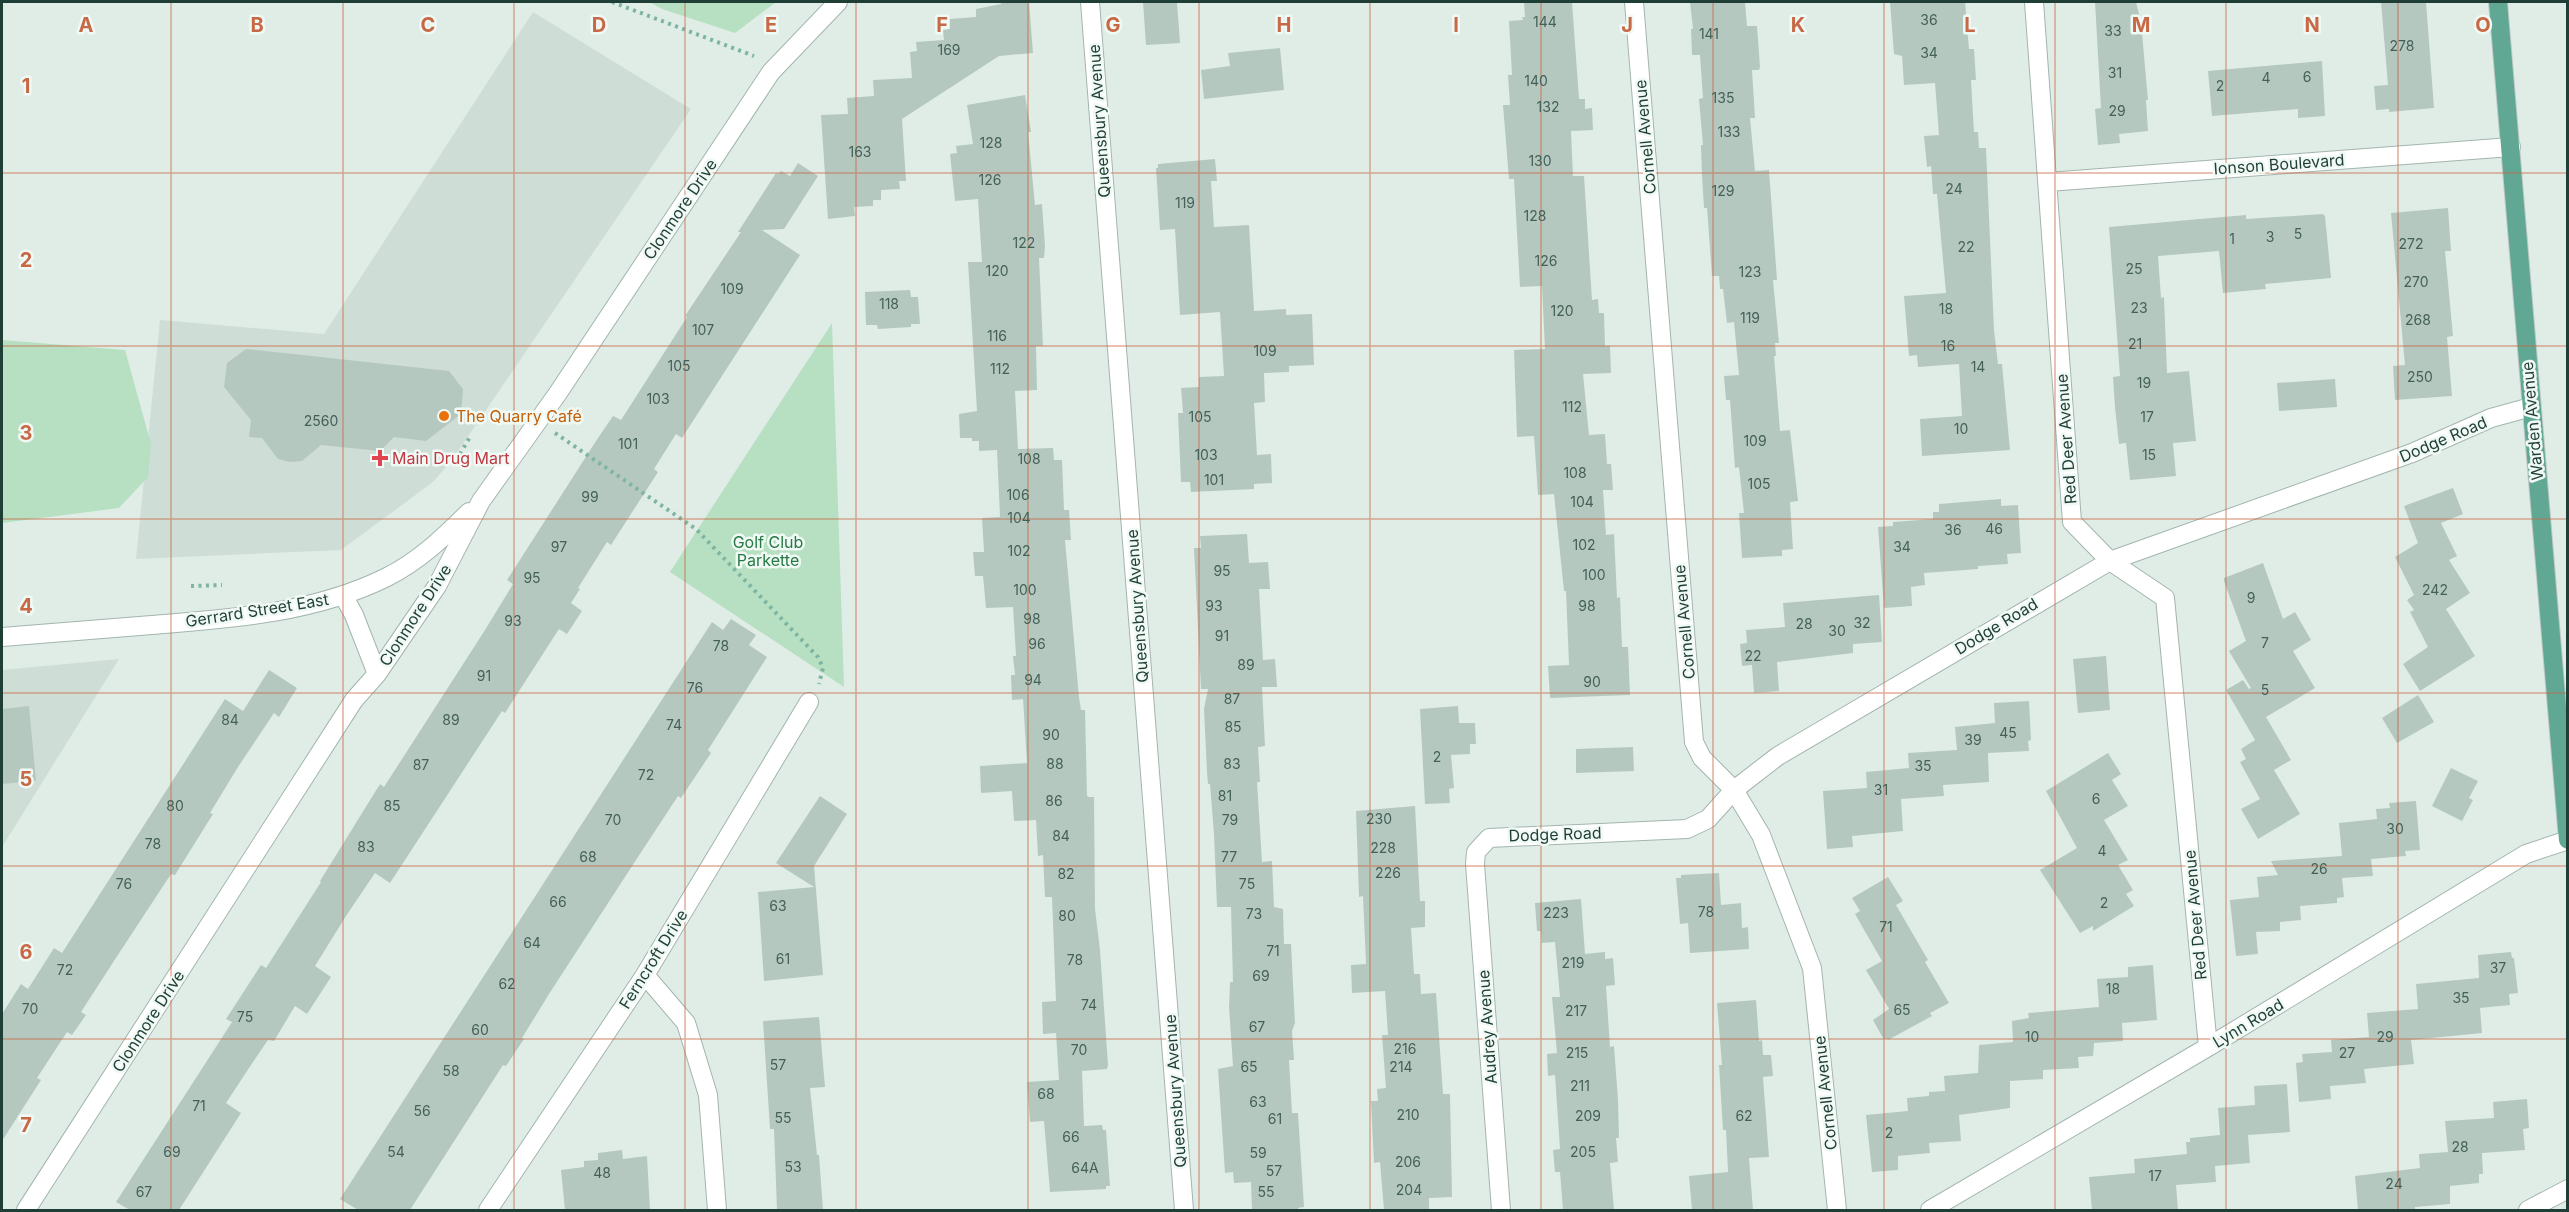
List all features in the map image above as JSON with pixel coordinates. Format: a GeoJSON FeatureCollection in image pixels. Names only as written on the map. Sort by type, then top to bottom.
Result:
{"type":"FeatureCollection","features":[{"type":"Feature","properties":{"kind":"main road","name":"Warden Avenue"},"geometry":{"type":"LineString","coordinates":[[2498,2],[2568,840]]}},
{"type":"Feature","properties":{"kind":"street","name":"Clonmore Drive"},"geometry":{"type":"LineString","coordinates":[[26,1210],[354,700],[377,674],[437,586],[481,501],[777,65],[838,2]]}},
{"type":"Feature","properties":{"kind":"street","name":"Queensbury Avenue"},"geometry":{"type":"LineString","coordinates":[[1090,2],[1184,1210]]}},
{"type":"Feature","properties":{"kind":"street","name":"Cornell Avenue"},"geometry":{"type":"LineString","coordinates":[[1634,2],[1694,742],[1702,758],[1734,790],[1761,835],[1812,968],[1837,1210]]}},
{"type":"Feature","properties":{"kind":"street","name":"Red Deer Avenue"},"geometry":{"type":"LineString","coordinates":[[2034,2],[2072,522],[2110,561],[2165,598],[2208,1047]]}},
{"type":"Feature","properties":{"kind":"street","name":"Ionson Boulevard"},"geometry":{"type":"LineString","coordinates":[[2048,182],[2511,147]]}},
{"type":"Feature","properties":{"kind":"street","name":"Dodge Road"},"geometry":{"type":"LineString","coordinates":[[1482,844],[1490,838],[1499,836],[1687,829],[1708,819],[1734,790],[1788,750],[2110,561],[2412,453],[2491,418],[2531,407]]}},
{"type":"Feature","properties":{"kind":"street","name":"Gerrard Street East"},"geometry":{"type":"LineString","coordinates":[[2,637],[214,620],[310,605],[388,577],[432,549],[481,501]]}},
{"type":"Feature","properties":{"kind":"street"},"geometry":{"type":"LineString","coordinates":[[343,595],[354,615],[377,674]]}},
{"type":"Feature","properties":{"kind":"street","name":"Ferncroft Drive"},"geometry":{"type":"LineString","coordinates":[[488,1210],[645,975],[809,702]]}},
{"type":"Feature","properties":{"kind":"street","name":"Lynn Road"},"geometry":{"type":"LineString","coordinates":[[1930,1210],[2208,1047],[2526,854],[2568,840]]}},
{"type":"Feature","properties":{"kind":"street","name":"Audrey Avenue"},"geometry":{"type":"LineString","coordinates":[[1482,844],[1476,852],[1475,864],[1501,1210]]}},
{"type":"Feature","properties":{"kind":"street"},"geometry":{"type":"LineString","coordinates":[[645,975],[686,1023],[708,1095],[717,1210]]}},
{"type":"Feature","properties":{"kind":"street"},"geometry":{"type":"LineString","coordinates":[[2528,1210],[2568,1188]]}},
{"type":"Feature","properties":{"kind":"path"},"geometry":{"type":"LineString","coordinates":[[612,2],[777,65]]}},
{"type":"Feature","properties":{"kind":"path"},"geometry":{"type":"LineString","coordinates":[[537,421],[693,527],[743,577],[821,662],[822,678],[809,702]]}},
{"type":"Feature","properties":{"kind":"path"},"geometry":{"type":"LineString","coordinates":[[460,454],[470,437]]}},
{"type":"Feature","properties":{"kind":"path"},"geometry":{"type":"LineString","coordinates":[[191,586],[222,585]]}},
{"type":"Feature","properties":{"kind":"shaded area"},"geometry":{"type":"Polygon","coordinates":[[[533,12],[691,109],[452,460],[433,482],[341,550],[136,559],[160,320],[324,334],[533,12]]]}},
{"type":"Feature","properties":{"kind":"shaded area"},"geometry":{"type":"Polygon","coordinates":[[[119,659],[2,847],[2,670],[119,659]]]}},
{"type":"Feature","properties":{"kind":"green space"},"geometry":{"type":"Polygon","coordinates":[[[649,2],[776,2],[735,33],[662,9],[649,2]]]}},
{"type":"Feature","properties":{"kind":"green space","name":"Golf Club Parkette"},"geometry":{"type":"Polygon","coordinates":[[[832,323],[844,687],[670,572],[832,323]]]}},
{"type":"Feature","properties":{"kind":"green space"},"geometry":{"type":"Polygon","coordinates":[[[2,340],[125,350],[151,444],[148,477],[119,508],[2,523],[2,340]]]}},
{"type":"Feature","properties":{"kind":"building"},"geometry":{"type":"Polygon","coordinates":[[[1001,2],[1029,2],[1033,53],[999,56],[902,119],[906,181],[899,181],[900,189],[881,190],[881,200],[873,200],[873,206],[854,207],[855,216],[828,219],[821,115],[848,114],[847,98],[874,96],[873,80],[912,78],[910,52],[917,51],[916,42],[944,40],[943,30],[950,29],[950,19],[976,17],[976,9],[1001,4],[1001,2]]]}},
{"type":"Feature","properties":{"kind":"building"},"geometry":{"type":"Polygon","coordinates":[[[1143,2],[1177,2],[1180,43],[1146,45],[1143,2]]]}},
{"type":"Feature","properties":{"kind":"building"},"geometry":{"type":"Polygon","coordinates":[[[1524,2],[1572,2],[1579,99],[1585,99],[1585,109],[1592,108],[1593,130],[1571,131],[1573,176],[1584,176],[1592,300],[1598,299],[1599,313],[1604,313],[1605,346],[1610,346],[1611,373],[1583,374],[1589,435],[1605,434],[1607,464],[1611,464],[1613,490],[1603,490],[1606,535],[1614,534],[1617,598],[1620,597],[1622,647],[1628,647],[1630,695],[1550,698],[1548,666],[1569,665],[1566,591],[1564,591],[1554,494],[1538,495],[1534,436],[1517,437],[1514,350],[1545,349],[1542,286],[1520,287],[1514,179],[1509,179],[1503,105],[1510,105],[1508,75],[1512,75],[1509,21],[1523,20],[1522,17],[1525,17],[1524,2]]]}},
{"type":"Feature","properties":{"kind":"building"},"geometry":{"type":"Polygon","coordinates":[[[1690,2],[1745,2],[1747,26],[1757,26],[1760,67],[1759,70],[1752,70],[1755,118],[1750,118],[1755,171],[1769,170],[1777,280],[1773,280],[1779,343],[1775,343],[1776,356],[1774,356],[1780,431],[1790,430],[1798,501],[1790,502],[1793,549],[1782,550],[1782,556],[1742,558],[1739,513],[1744,513],[1739,467],[1735,468],[1730,400],[1726,400],[1724,376],[1739,375],[1734,322],[1727,323],[1719,276],[1712,276],[1702,176],[1701,145],[1703,145],[1699,99],[1703,98],[1700,55],[1692,55],[1691,29],[1693,29],[1690,2]]]}},
{"type":"Feature","properties":{"kind":"building"},"geometry":{"type":"Polygon","coordinates":[[[1890,2],[1965,2],[1969,49],[1974,49],[1976,80],[1971,80],[1974,132],[1978,132],[1979,148],[1986,148],[1994,330],[1998,364],[2002,364],[2010,450],[1922,456],[1920,419],[1962,416],[1959,364],[1918,367],[1917,355],[1909,356],[1904,296],[1946,293],[1937,194],[1933,194],[1931,166],[1927,167],[1924,136],[1939,135],[1935,83],[1904,85],[1902,56],[1894,54],[1890,2]]]}},
{"type":"Feature","properties":{"kind":"building"},"geometry":{"type":"Polygon","coordinates":[[[2095,2],[2136,2],[2141,22],[2148,100],[2146,100],[2148,131],[2119,134],[2120,143],[2098,145],[2095,109],[2101,108],[2095,2]]]}},
{"type":"Feature","properties":{"kind":"building"},"geometry":{"type":"Polygon","coordinates":[[[2381,2],[2426,2],[2434,108],[2389,112],[2389,109],[2376,110],[2374,86],[2388,85],[2381,2]]]}},
{"type":"Feature","properties":{"kind":"building"},"geometry":{"type":"Polygon","coordinates":[[[1280,48],[1284,90],[1204,99],[1201,70],[1230,66],[1228,53],[1280,48]]]}},
{"type":"Feature","properties":{"kind":"building"},"geometry":{"type":"Polygon","coordinates":[[[2322,61],[2325,116],[2298,118],[2298,109],[2212,116],[2208,71],[2322,61]]]}},
{"type":"Feature","properties":{"kind":"building"},"geometry":{"type":"Polygon","coordinates":[[[1025,95],[1031,132],[1028,132],[1035,205],[1042,204],[1045,246],[1044,258],[1039,258],[1043,346],[1036,346],[1037,390],[1015,391],[1018,449],[1053,448],[1054,460],[1062,460],[1064,510],[1069,510],[1071,540],[1065,540],[1079,697],[1081,710],[1085,710],[1087,795],[1094,797],[1095,909],[1108,1065],[1107,1069],[1082,1071],[1084,1126],[1102,1125],[1103,1130],[1106,1130],[1110,1186],[1106,1186],[1106,1189],[1050,1192],[1044,1121],[1030,1122],[1027,1082],[1059,1080],[1056,1033],[1043,1034],[1042,1002],[1056,1001],[1052,897],[1045,897],[1043,855],[1038,856],[1036,820],[1014,821],[1012,791],[981,793],[980,766],[1027,763],[1023,699],[1012,700],[1011,675],[1015,675],[1013,656],[1016,656],[1013,607],[986,608],[983,576],[975,576],[973,552],[984,552],[982,518],[1000,517],[997,450],[979,451],[979,441],[972,441],[972,438],[960,438],[959,414],[977,411],[968,262],[982,262],[978,199],[955,201],[950,154],[957,153],[956,146],[973,144],[967,105],[1025,95]]]}},
{"type":"Feature","properties":{"kind":"building"},"geometry":{"type":"Polygon","coordinates":[[[1215,159],[1217,181],[1211,181],[1214,227],[1249,225],[1254,311],[1286,309],[1286,315],[1312,314],[1314,365],[1289,366],[1289,372],[1264,373],[1265,402],[1254,403],[1257,455],[1271,454],[1272,483],[1254,484],[1254,489],[1191,492],[1190,482],[1181,482],[1178,413],[1183,413],[1181,388],[1199,387],[1199,377],[1224,376],[1220,312],[1180,315],[1175,229],[1160,230],[1156,168],[1158,164],[1215,159]]]}},
{"type":"Feature","properties":{"kind":"building"},"geometry":{"type":"Polygon","coordinates":[[[798,163],[818,176],[784,229],[762,230],[800,255],[682,438],[676,434],[654,469],[658,472],[611,545],[607,542],[578,588],[580,589],[571,603],[582,611],[567,634],[559,629],[505,713],[502,711],[390,883],[375,873],[346,916],[315,966],[331,977],[307,1014],[295,1006],[274,1041],[268,1040],[226,1103],[241,1113],[179,1210],[130,1210],[116,1202],[232,1022],[226,1019],[261,965],[266,968],[380,784],[384,787],[485,630],[513,584],[507,580],[596,441],[613,416],[621,420],[776,173],[781,171],[790,176],[798,163]]]}},
{"type":"Feature","properties":{"kind":"building"},"geometry":{"type":"Polygon","coordinates":[[[2448,208],[2451,251],[2445,251],[2453,336],[2447,337],[2452,396],[2395,400],[2393,366],[2405,365],[2391,213],[2448,208]]]}},
{"type":"Feature","properties":{"kind":"building"},"geometry":{"type":"Polygon","coordinates":[[[2323,214],[2331,278],[2265,284],[2266,289],[2223,293],[2219,251],[2158,256],[2161,298],[2164,297],[2167,373],[2189,371],[2196,441],[2173,443],[2176,476],[2130,480],[2126,443],[2119,444],[2115,407],[2113,377],[2120,376],[2109,227],[2246,215],[2246,219],[2323,214]]]}},
{"type":"Feature","properties":{"kind":"building"},"geometry":{"type":"Polygon","coordinates":[[[910,290],[911,297],[918,297],[920,324],[911,324],[911,327],[878,329],[877,325],[866,325],[865,292],[910,290]]]}},
{"type":"Feature","properties":{"kind":"building"},"geometry":{"type":"Polygon","coordinates":[[[246,349],[449,371],[463,389],[461,414],[426,441],[394,437],[380,451],[321,445],[302,461],[290,462],[278,459],[262,438],[249,437],[251,420],[224,387],[227,363],[246,349]]]}},
{"type":"Feature","properties":{"kind":"building"},"geometry":{"type":"Polygon","coordinates":[[[2335,379],[2337,407],[2279,411],[2277,383],[2335,379]]]}},
{"type":"Feature","properties":{"kind":"building"},"geometry":{"type":"Polygon","coordinates":[[[2453,488],[2463,514],[2441,523],[2457,556],[2449,560],[2470,593],[2446,609],[2475,656],[2420,691],[2403,664],[2428,647],[2410,612],[2414,610],[2407,600],[2414,595],[2395,557],[2418,543],[2404,506],[2453,488]]]}},
{"type":"Feature","properties":{"kind":"building"},"geometry":{"type":"Polygon","coordinates":[[[2001,499],[2001,506],[2018,505],[2021,553],[2007,554],[2008,564],[1924,573],[1925,585],[1911,587],[1912,606],[1884,608],[1878,527],[1893,526],[1893,522],[1933,519],[1933,512],[1939,512],[1939,504],[2001,499]]]}},
{"type":"Feature","properties":{"kind":"building"},"geometry":{"type":"Polygon","coordinates":[[[1247,534],[1249,563],[1268,562],[1270,589],[1259,589],[1263,660],[1275,659],[1277,687],[1262,687],[1265,746],[1258,747],[1260,782],[1257,782],[1262,862],[1272,861],[1274,907],[1283,909],[1284,944],[1291,944],[1295,1023],[1292,1031],[1294,1060],[1289,1060],[1292,1113],[1298,1113],[1304,1207],[1298,1210],[1252,1210],[1251,1182],[1234,1183],[1233,1172],[1225,1173],[1218,1069],[1233,1066],[1229,1007],[1230,982],[1233,982],[1231,907],[1217,907],[1204,709],[1208,689],[1201,689],[1194,548],[1201,548],[1200,536],[1247,534]]]}},
{"type":"Feature","properties":{"kind":"building"},"geometry":{"type":"Polygon","coordinates":[[[2263,563],[2283,619],[2295,612],[2311,640],[2293,651],[2315,688],[2266,717],[2291,760],[2274,770],[2300,814],[2258,839],[2241,809],[2260,799],[2240,762],[2246,759],[2241,749],[2255,740],[2226,690],[2243,680],[2249,689],[2251,688],[2229,651],[2246,641],[2224,578],[2263,563]]]}},
{"type":"Feature","properties":{"kind":"building"},"geometry":{"type":"Polygon","coordinates":[[[1879,595],[1882,642],[1853,644],[1853,653],[1777,662],[1779,691],[1754,693],[1752,665],[1742,666],[1740,644],[1747,643],[1746,630],[1785,627],[1783,603],[1879,595]]]}},
{"type":"Feature","properties":{"kind":"building"},"geometry":{"type":"Polygon","coordinates":[[[731,619],[756,635],[749,645],[767,657],[708,750],[711,753],[681,798],[678,796],[549,994],[522,1038],[524,1039],[506,1066],[503,1065],[410,1210],[358,1210],[340,1199],[712,622],[723,630],[731,619]]]}},
{"type":"Feature","properties":{"kind":"building"},"geometry":{"type":"Polygon","coordinates":[[[2106,656],[2110,710],[2078,713],[2073,659],[2106,656]]]}},
{"type":"Feature","properties":{"kind":"building"},"geometry":{"type":"Polygon","coordinates":[[[269,670],[297,688],[279,717],[274,713],[238,767],[210,813],[213,814],[175,875],[171,874],[81,1012],[86,1015],[72,1035],[67,1032],[37,1078],[41,1080],[2,1141],[2,1014],[21,984],[28,989],[54,948],[62,953],[225,699],[243,711],[269,670]]]}},
{"type":"Feature","properties":{"kind":"building"},"geometry":{"type":"Polygon","coordinates":[[[2418,695],[2434,722],[2397,743],[2382,718],[2418,695]]]}},
{"type":"Feature","properties":{"kind":"building"},"geometry":{"type":"Polygon","coordinates":[[[2029,701],[2031,740],[2028,741],[2029,751],[1988,753],[1989,782],[1943,785],[1944,796],[1901,799],[1903,831],[1852,836],[1853,847],[1827,849],[1823,791],[1867,788],[1866,772],[1909,768],[1908,753],[1957,750],[1955,727],[1995,723],[1994,703],[2029,701]]]}},
{"type":"Feature","properties":{"kind":"building"},"geometry":{"type":"Polygon","coordinates":[[[29,706],[36,781],[2,784],[2,709],[29,706]]]}},
{"type":"Feature","properties":{"kind":"building"},"geometry":{"type":"Polygon","coordinates":[[[1458,706],[1459,723],[1475,723],[1476,744],[1470,744],[1470,754],[1451,755],[1454,788],[1449,789],[1450,803],[1425,804],[1420,709],[1458,706]]]}},
{"type":"Feature","properties":{"kind":"building"},"geometry":{"type":"Polygon","coordinates":[[[1633,747],[1634,771],[1576,773],[1576,749],[1633,747]]]}},
{"type":"Feature","properties":{"kind":"building"},"geometry":{"type":"Polygon","coordinates":[[[2108,753],[2121,774],[2112,780],[2128,806],[2104,820],[2128,860],[2118,865],[2133,890],[2126,894],[2134,906],[2093,931],[2093,926],[2080,933],[2040,870],[2077,848],[2046,791],[2108,753]]]}},
{"type":"Feature","properties":{"kind":"building"},"geometry":{"type":"Polygon","coordinates":[[[2451,768],[2478,781],[2469,798],[2473,800],[2462,821],[2432,806],[2451,768]]]}},
{"type":"Feature","properties":{"kind":"building"},"geometry":{"type":"Polygon","coordinates":[[[820,796],[847,814],[814,866],[823,975],[764,981],[758,892],[814,887],[776,863],[820,796]]]}},
{"type":"Feature","properties":{"kind":"building"},"geometry":{"type":"Polygon","coordinates":[[[2416,801],[2420,850],[2405,851],[2406,856],[2371,859],[2373,876],[2342,878],[2344,897],[2337,898],[2337,903],[2300,906],[2301,920],[2280,922],[2280,931],[2256,932],[2258,954],[2236,956],[2230,900],[2259,897],[2257,877],[2278,875],[2271,861],[2342,856],[2339,823],[2377,819],[2376,809],[2390,808],[2389,803],[2416,801]]]}},
{"type":"Feature","properties":{"kind":"building"},"geometry":{"type":"Polygon","coordinates":[[[1415,806],[1420,901],[1425,901],[1425,927],[1411,928],[1414,974],[1420,974],[1421,994],[1436,993],[1443,1094],[1450,1094],[1452,1197],[1429,1198],[1429,1209],[1384,1210],[1380,1162],[1374,1163],[1371,1101],[1378,1101],[1377,1089],[1386,1088],[1382,1035],[1388,1035],[1385,991],[1352,993],[1351,965],[1366,964],[1363,896],[1359,897],[1356,811],[1415,806]]]}},
{"type":"Feature","properties":{"kind":"building"},"geometry":{"type":"Polygon","coordinates":[[[1719,873],[1721,905],[1741,903],[1742,928],[1748,927],[1749,949],[1690,953],[1688,923],[1680,924],[1676,878],[1681,878],[1681,875],[1719,873]]]}},
{"type":"Feature","properties":{"kind":"building"},"geometry":{"type":"Polygon","coordinates":[[[1888,877],[1903,901],[1896,905],[1928,960],[1925,962],[1949,1003],[1930,1013],[1932,1016],[1884,1040],[1873,1020],[1889,1009],[1866,970],[1882,961],[1855,914],[1860,911],[1852,898],[1888,877]]]}},
{"type":"Feature","properties":{"kind":"building"},"geometry":{"type":"Polygon","coordinates":[[[1581,899],[1585,954],[1605,952],[1605,959],[1613,958],[1615,985],[1606,986],[1610,1047],[1614,1046],[1618,1100],[1619,1138],[1616,1138],[1618,1162],[1610,1163],[1614,1210],[1563,1210],[1560,1172],[1555,1172],[1553,1150],[1560,1149],[1555,1075],[1548,1076],[1547,1054],[1557,1053],[1552,997],[1560,997],[1555,942],[1542,943],[1541,931],[1537,931],[1535,903],[1581,899]]]}},
{"type":"Feature","properties":{"kind":"building"},"geometry":{"type":"Polygon","coordinates":[[[2511,952],[2514,958],[2518,993],[2509,994],[2510,1005],[2480,1008],[2482,1033],[2411,1040],[2414,1064],[2364,1069],[2366,1083],[2330,1086],[2331,1099],[2299,1102],[2296,1063],[2303,1062],[2302,1054],[2332,1052],[2331,1040],[2369,1037],[2367,1013],[2418,1009],[2416,984],[2479,978],[2478,955],[2511,952]]]}},
{"type":"Feature","properties":{"kind":"building"},"geometry":{"type":"Polygon","coordinates":[[[2153,965],[2157,1020],[2122,1023],[2123,1041],[2094,1043],[2093,1056],[2078,1057],[2079,1068],[2043,1070],[2043,1079],[2010,1081],[2010,1108],[1959,1115],[1961,1141],[1929,1143],[1930,1153],[1898,1156],[1898,1170],[1872,1172],[1866,1115],[1908,1111],[1907,1098],[1929,1096],[1929,1092],[1945,1091],[1944,1076],[1978,1073],[1979,1045],[2013,1042],[2012,1021],[2029,1018],[2028,1013],[2099,1007],[2097,979],[2128,977],[2128,967],[2153,965]]]}},
{"type":"Feature","properties":{"kind":"building"},"geometry":{"type":"Polygon","coordinates":[[[1756,1000],[1759,1041],[1762,1040],[1763,1055],[1771,1055],[1773,1076],[1763,1077],[1769,1157],[1749,1158],[1753,1210],[1692,1210],[1689,1176],[1728,1172],[1726,1130],[1723,1130],[1719,1065],[1722,1065],[1717,1003],[1756,1000]]]}},
{"type":"Feature","properties":{"kind":"building"},"geometry":{"type":"Polygon","coordinates":[[[819,1017],[825,1087],[810,1088],[817,1155],[819,1155],[823,1210],[777,1210],[774,1129],[770,1129],[763,1021],[819,1017]]]}},
{"type":"Feature","properties":{"kind":"building"},"geometry":{"type":"Polygon","coordinates":[[[2287,1084],[2290,1132],[2248,1135],[2250,1163],[2215,1166],[2216,1182],[2176,1185],[2178,1210],[2092,1210],[2089,1177],[2135,1173],[2134,1159],[2187,1154],[2186,1142],[2190,1142],[2190,1138],[2220,1135],[2218,1108],[2255,1105],[2254,1086],[2287,1084]]]}},
{"type":"Feature","properties":{"kind":"building"},"geometry":{"type":"Polygon","coordinates":[[[2527,1099],[2529,1128],[2523,1129],[2525,1150],[2482,1153],[2483,1174],[2479,1174],[2479,1183],[2450,1186],[2450,1204],[2415,1207],[2415,1210],[2358,1210],[2355,1176],[2420,1168],[2419,1154],[2448,1152],[2445,1121],[2494,1118],[2493,1102],[2527,1099]]]}},
{"type":"Feature","properties":{"kind":"building"},"geometry":{"type":"Polygon","coordinates":[[[622,1150],[623,1159],[647,1156],[650,1210],[565,1210],[561,1170],[584,1167],[584,1161],[598,1160],[598,1153],[622,1150]]]}},
{"type":"Feature","properties":{"kind":"place","name":"The Quarry Café"},"geometry":{"type":"Point","coordinates":[444,416]}},
{"type":"Feature","properties":{"kind":"place","name":"Main Drug Mart"},"geometry":{"type":"Point","coordinates":[380,458]}}]}
